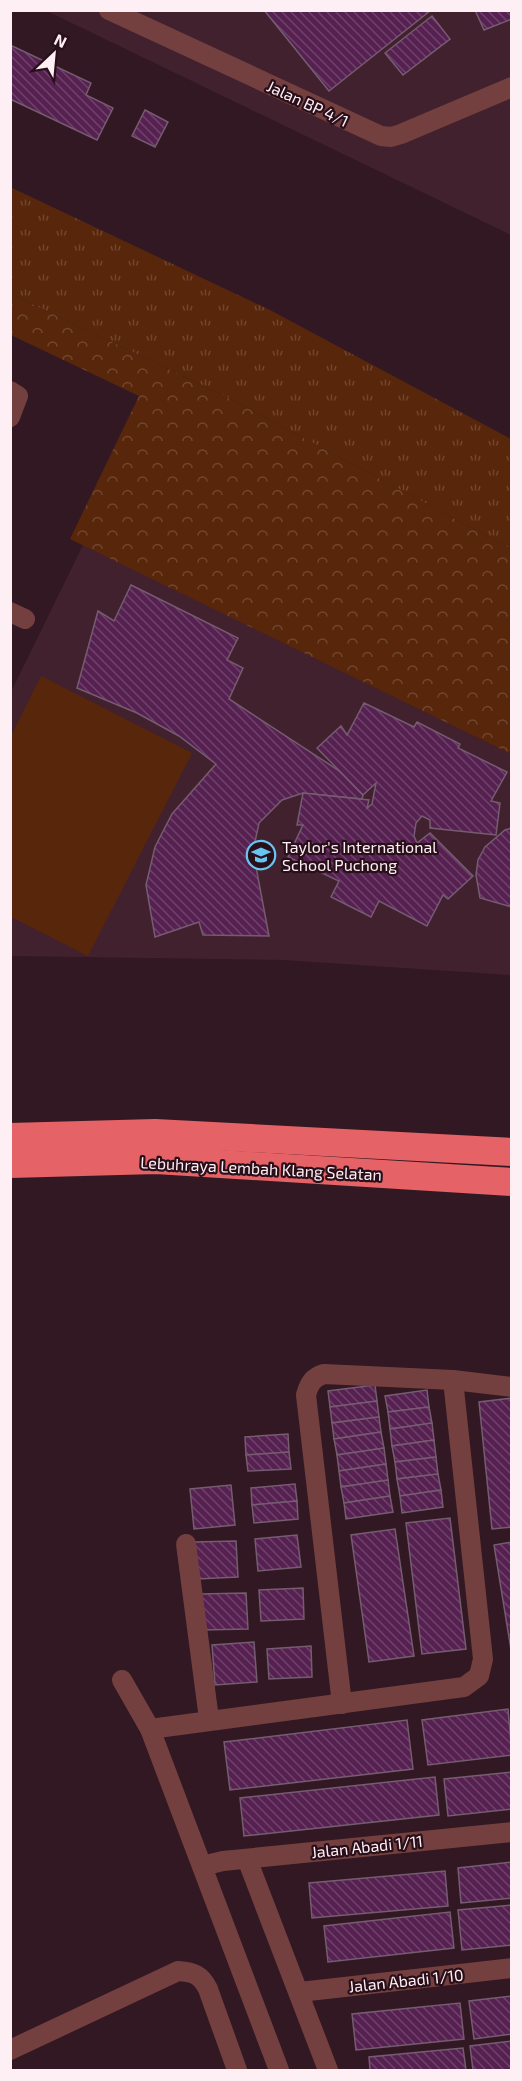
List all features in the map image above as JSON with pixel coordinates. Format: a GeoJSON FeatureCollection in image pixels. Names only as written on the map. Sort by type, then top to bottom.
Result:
{"type":"FeatureCollection","features":[{"type":"Feature","properties":{"kind":"highway","name":"Lebuhraya Lembah Klang Selatan"},"geometry":{"type":"LineString","coordinates":[[10,1137],[155,1133],[512,1152]]}},
{"type":"Feature","properties":{"kind":"highway","name":"Lebuhraya Lembah Klang Selatan"},"geometry":{"type":"LineString","coordinates":[[10,1164],[156,1160],[512,1182]]}},
{"type":"Feature","properties":{"kind":"street","name":"Jalan BP 4/1"},"geometry":{"type":"LineString","coordinates":[[108,10],[381,136],[391,137],[401,134],[512,87]]}},
{"type":"Feature","properties":{"kind":"street"},"geometry":{"type":"LineString","coordinates":[[10,391],[18,396],[11,416]]}},
{"type":"Feature","properties":{"kind":"street"},"geometry":{"type":"LineString","coordinates":[[342,1704],[306,1395],[308,1387],[317,1376],[324,1374],[453,1380],[512,1387]]}},
{"type":"Feature","properties":{"kind":"street"},"geometry":{"type":"LineString","coordinates":[[150,1729],[209,1719],[464,1687],[472,1683],[481,1668],[453,1380]]}},
{"type":"Feature","properties":{"kind":"street"},"geometry":{"type":"LineString","coordinates":[[186,1544],[209,1719]]}},
{"type":"Feature","properties":{"kind":"street"},"geometry":{"type":"LineString","coordinates":[[122,1680],[150,1729],[278,2070]]}},
{"type":"Feature","properties":{"kind":"street","name":"Jalan Abadi 1/11"},"geometry":{"type":"LineString","coordinates":[[202,1866],[223,1861],[512,1832]]}},
{"type":"Feature","properties":{"kind":"street"},"geometry":{"type":"LineString","coordinates":[[247,1859],[300,1992],[328,2070]]}},
{"type":"Feature","properties":{"kind":"street","name":"Jalan Abadi 1/10"},"geometry":{"type":"LineString","coordinates":[[300,1992],[512,1968]]}},
{"type":"Feature","properties":{"kind":"street"},"geometry":{"type":"LineString","coordinates":[[10,2050],[178,1971],[192,1972],[202,1978],[208,1989],[237,2070]]}},
{"type":"Feature","properties":{"kind":"shaded area"},"geometry":{"type":"Polygon","coordinates":[[[47,11],[511,11],[511,235],[47,11]]]}},
{"type":"Feature","properties":{"kind":"shaded area","name":"Taylor's International School Puchong"},"geometry":{"type":"Polygon","coordinates":[[[83,545],[511,754],[511,975],[284,960],[11,956],[10,694],[83,545]]]}},
{"type":"Feature","properties":{"kind":"green space"},"geometry":{"type":"Polygon","coordinates":[[[10,187],[270,310],[511,439],[511,549],[227,397],[11,294],[10,187]]]}},
{"type":"Feature","properties":{"kind":"green space"},"geometry":{"type":"Polygon","coordinates":[[[11,294],[227,397],[511,549],[511,754],[70,539],[139,396],[11,335],[11,294]]]}},
{"type":"Feature","properties":{"kind":"green space"},"geometry":{"type":"Polygon","coordinates":[[[41,676],[192,753],[88,956],[11,917],[11,736],[41,676]]]}},
{"type":"Feature","properties":{"kind":"building"},"geometry":{"type":"Polygon","coordinates":[[[264,10],[430,10],[430,11],[329,91],[264,10]]]}},
{"type":"Feature","properties":{"kind":"building"},"geometry":{"type":"Polygon","coordinates":[[[475,10],[512,10],[512,19],[484,30],[475,10]]]}},
{"type":"Feature","properties":{"kind":"building"},"geometry":{"type":"Polygon","coordinates":[[[432,16],[450,39],[403,75],[385,53],[432,16]]]}},
{"type":"Feature","properties":{"kind":"building"},"geometry":{"type":"Polygon","coordinates":[[[10,45],[91,83],[86,95],[113,108],[97,140],[10,99],[10,45]]]}},
{"type":"Feature","properties":{"kind":"building"},"geometry":{"type":"Polygon","coordinates":[[[145,110],[168,122],[155,147],[132,136],[145,110]]]}},
{"type":"Feature","properties":{"kind":"building"},"geometry":{"type":"Polygon","coordinates":[[[131,585],[238,638],[227,660],[243,668],[229,699],[341,772],[363,795],[362,799],[303,793],[282,800],[259,823],[253,851],[269,936],[203,935],[199,922],[155,937],[146,885],[155,847],[172,814],[216,764],[179,736],[137,713],[77,688],[98,611],[114,621],[131,585]]]}},
{"type":"Feature","properties":{"kind":"building"},"geometry":{"type":"Polygon","coordinates":[[[364,703],[414,727],[417,722],[460,744],[458,748],[507,772],[491,801],[500,803],[496,835],[430,828],[430,820],[422,816],[416,823],[414,836],[417,843],[430,833],[473,876],[448,899],[443,895],[427,926],[379,901],[371,917],[331,897],[339,881],[288,857],[303,825],[297,825],[303,793],[369,800],[367,808],[372,804],[376,783],[363,795],[317,748],[341,726],[347,735],[364,703]]]}},
{"type":"Feature","properties":{"kind":"building"},"geometry":{"type":"Polygon","coordinates":[[[512,828],[512,907],[480,898],[476,875],[478,860],[485,847],[505,830],[512,828]]]}},
{"type":"Feature","properties":{"kind":"building"},"geometry":{"type":"Polygon","coordinates":[[[375,1385],[377,1401],[330,1407],[328,1391],[375,1385]]]}},
{"type":"Feature","properties":{"kind":"building"},"geometry":{"type":"Polygon","coordinates":[[[427,1390],[429,1407],[388,1412],[385,1396],[427,1390]]]}},
{"type":"Feature","properties":{"kind":"building"},"geometry":{"type":"Polygon","coordinates":[[[512,1398],[512,1527],[492,1529],[479,1402],[512,1398]]]}},
{"type":"Feature","properties":{"kind":"building"},"geometry":{"type":"Polygon","coordinates":[[[377,1401],[379,1417],[332,1423],[330,1407],[377,1401]]]}},
{"type":"Feature","properties":{"kind":"building"},"geometry":{"type":"Polygon","coordinates":[[[429,1407],[432,1423],[390,1429],[388,1412],[429,1407]]]}},
{"type":"Feature","properties":{"kind":"building"},"geometry":{"type":"Polygon","coordinates":[[[379,1417],[381,1432],[334,1439],[332,1423],[379,1417]]]}},
{"type":"Feature","properties":{"kind":"building"},"geometry":{"type":"Polygon","coordinates":[[[432,1423],[434,1440],[392,1446],[390,1429],[432,1423]]]}},
{"type":"Feature","properties":{"kind":"building"},"geometry":{"type":"Polygon","coordinates":[[[381,1432],[384,1448],[337,1455],[334,1439],[381,1432]]]}},
{"type":"Feature","properties":{"kind":"building"},"geometry":{"type":"Polygon","coordinates":[[[288,1434],[289,1452],[246,1455],[245,1437],[288,1434]]]}},
{"type":"Feature","properties":{"kind":"building"},"geometry":{"type":"Polygon","coordinates":[[[434,1440],[436,1457],[395,1462],[392,1446],[434,1440]]]}},
{"type":"Feature","properties":{"kind":"building"},"geometry":{"type":"Polygon","coordinates":[[[384,1448],[386,1464],[339,1471],[337,1455],[384,1448]]]}},
{"type":"Feature","properties":{"kind":"building"},"geometry":{"type":"Polygon","coordinates":[[[289,1452],[291,1469],[248,1471],[246,1455],[289,1452]]]}},
{"type":"Feature","properties":{"kind":"building"},"geometry":{"type":"Polygon","coordinates":[[[436,1457],[438,1474],[397,1479],[395,1462],[436,1457]]]}},
{"type":"Feature","properties":{"kind":"building"},"geometry":{"type":"Polygon","coordinates":[[[386,1464],[388,1480],[341,1487],[339,1471],[386,1464]]]}},
{"type":"Feature","properties":{"kind":"building"},"geometry":{"type":"Polygon","coordinates":[[[438,1474],[441,1490],[400,1496],[397,1479],[438,1474]]]}},
{"type":"Feature","properties":{"kind":"building"},"geometry":{"type":"Polygon","coordinates":[[[388,1480],[390,1496],[344,1503],[341,1487],[388,1480]]]}},
{"type":"Feature","properties":{"kind":"building"},"geometry":{"type":"Polygon","coordinates":[[[295,1484],[297,1501],[252,1505],[251,1488],[295,1484]]]}},
{"type":"Feature","properties":{"kind":"building"},"geometry":{"type":"Polygon","coordinates":[[[231,1485],[235,1525],[194,1529],[190,1489],[231,1485]]]}},
{"type":"Feature","properties":{"kind":"building"},"geometry":{"type":"Polygon","coordinates":[[[441,1490],[443,1507],[402,1513],[400,1496],[441,1490]]]}},
{"type":"Feature","properties":{"kind":"building"},"geometry":{"type":"Polygon","coordinates":[[[390,1496],[393,1512],[346,1519],[344,1503],[390,1496]]]}},
{"type":"Feature","properties":{"kind":"building"},"geometry":{"type":"Polygon","coordinates":[[[297,1501],[298,1519],[254,1523],[252,1505],[297,1501]]]}},
{"type":"Feature","properties":{"kind":"building"},"geometry":{"type":"Polygon","coordinates":[[[450,1518],[466,1649],[422,1654],[406,1523],[450,1518]]]}},
{"type":"Feature","properties":{"kind":"building"},"geometry":{"type":"Polygon","coordinates":[[[395,1529],[414,1656],[369,1662],[351,1535],[395,1529]]]}},
{"type":"Feature","properties":{"kind":"building"},"geometry":{"type":"Polygon","coordinates":[[[297,1535],[301,1567],[258,1571],[255,1539],[297,1535]]]}},
{"type":"Feature","properties":{"kind":"building"},"geometry":{"type":"Polygon","coordinates":[[[236,1541],[238,1577],[197,1579],[195,1542],[236,1541]]]}},
{"type":"Feature","properties":{"kind":"building"},"geometry":{"type":"Polygon","coordinates":[[[512,1542],[512,1656],[494,1545],[512,1542]]]}},
{"type":"Feature","properties":{"kind":"building"},"geometry":{"type":"Polygon","coordinates":[[[303,1588],[304,1619],[261,1621],[259,1590],[303,1588]]]}},
{"type":"Feature","properties":{"kind":"building"},"geometry":{"type":"Polygon","coordinates":[[[246,1593],[248,1629],[202,1630],[200,1594],[246,1593]]]}},
{"type":"Feature","properties":{"kind":"building"},"geometry":{"type":"Polygon","coordinates":[[[254,1642],[257,1682],[215,1685],[212,1645],[254,1642]]]}},
{"type":"Feature","properties":{"kind":"building"},"geometry":{"type":"Polygon","coordinates":[[[311,1646],[312,1677],[269,1679],[267,1649],[311,1646]]]}},
{"type":"Feature","properties":{"kind":"building"},"geometry":{"type":"Polygon","coordinates":[[[508,1709],[512,1755],[428,1765],[422,1720],[508,1709]]]}},
{"type":"Feature","properties":{"kind":"building"},"geometry":{"type":"Polygon","coordinates":[[[407,1720],[413,1769],[230,1790],[224,1742],[407,1720]]]}},
{"type":"Feature","properties":{"kind":"building"},"geometry":{"type":"Polygon","coordinates":[[[512,1772],[512,1809],[448,1816],[444,1779],[512,1772]]]}},
{"type":"Feature","properties":{"kind":"building"},"geometry":{"type":"Polygon","coordinates":[[[435,1777],[439,1815],[244,1836],[240,1798],[435,1777]]]}},
{"type":"Feature","properties":{"kind":"building"},"geometry":{"type":"Polygon","coordinates":[[[512,1862],[512,1898],[461,1903],[458,1868],[512,1862]]]}},
{"type":"Feature","properties":{"kind":"building"},"geometry":{"type":"Polygon","coordinates":[[[445,1871],[448,1906],[312,1918],[309,1883],[445,1871]]]}},
{"type":"Feature","properties":{"kind":"building"},"geometry":{"type":"Polygon","coordinates":[[[512,1905],[512,1945],[462,1950],[458,1910],[512,1905]]]}},
{"type":"Feature","properties":{"kind":"building"},"geometry":{"type":"Polygon","coordinates":[[[450,1912],[454,1948],[328,1962],[324,1926],[450,1912]]]}},
{"type":"Feature","properties":{"kind":"building"},"geometry":{"type":"Polygon","coordinates":[[[512,1996],[512,2034],[474,2039],[469,2001],[512,1996]]]}},
{"type":"Feature","properties":{"kind":"building"},"geometry":{"type":"Polygon","coordinates":[[[460,2003],[464,2039],[356,2050],[352,2014],[460,2003]]]}},
{"type":"Feature","properties":{"kind":"building"},"geometry":{"type":"Polygon","coordinates":[[[512,2041],[512,2070],[473,2070],[470,2046],[512,2041]]]}},
{"type":"Feature","properties":{"kind":"building"},"geometry":{"type":"Polygon","coordinates":[[[463,2048],[466,2070],[370,2070],[369,2057],[463,2048]]]}},
{"type":"Feature","properties":{"kind":"place","name":"Taylor's International School Puchong"},"geometry":{"type":"Point","coordinates":[261,855]}}]}
